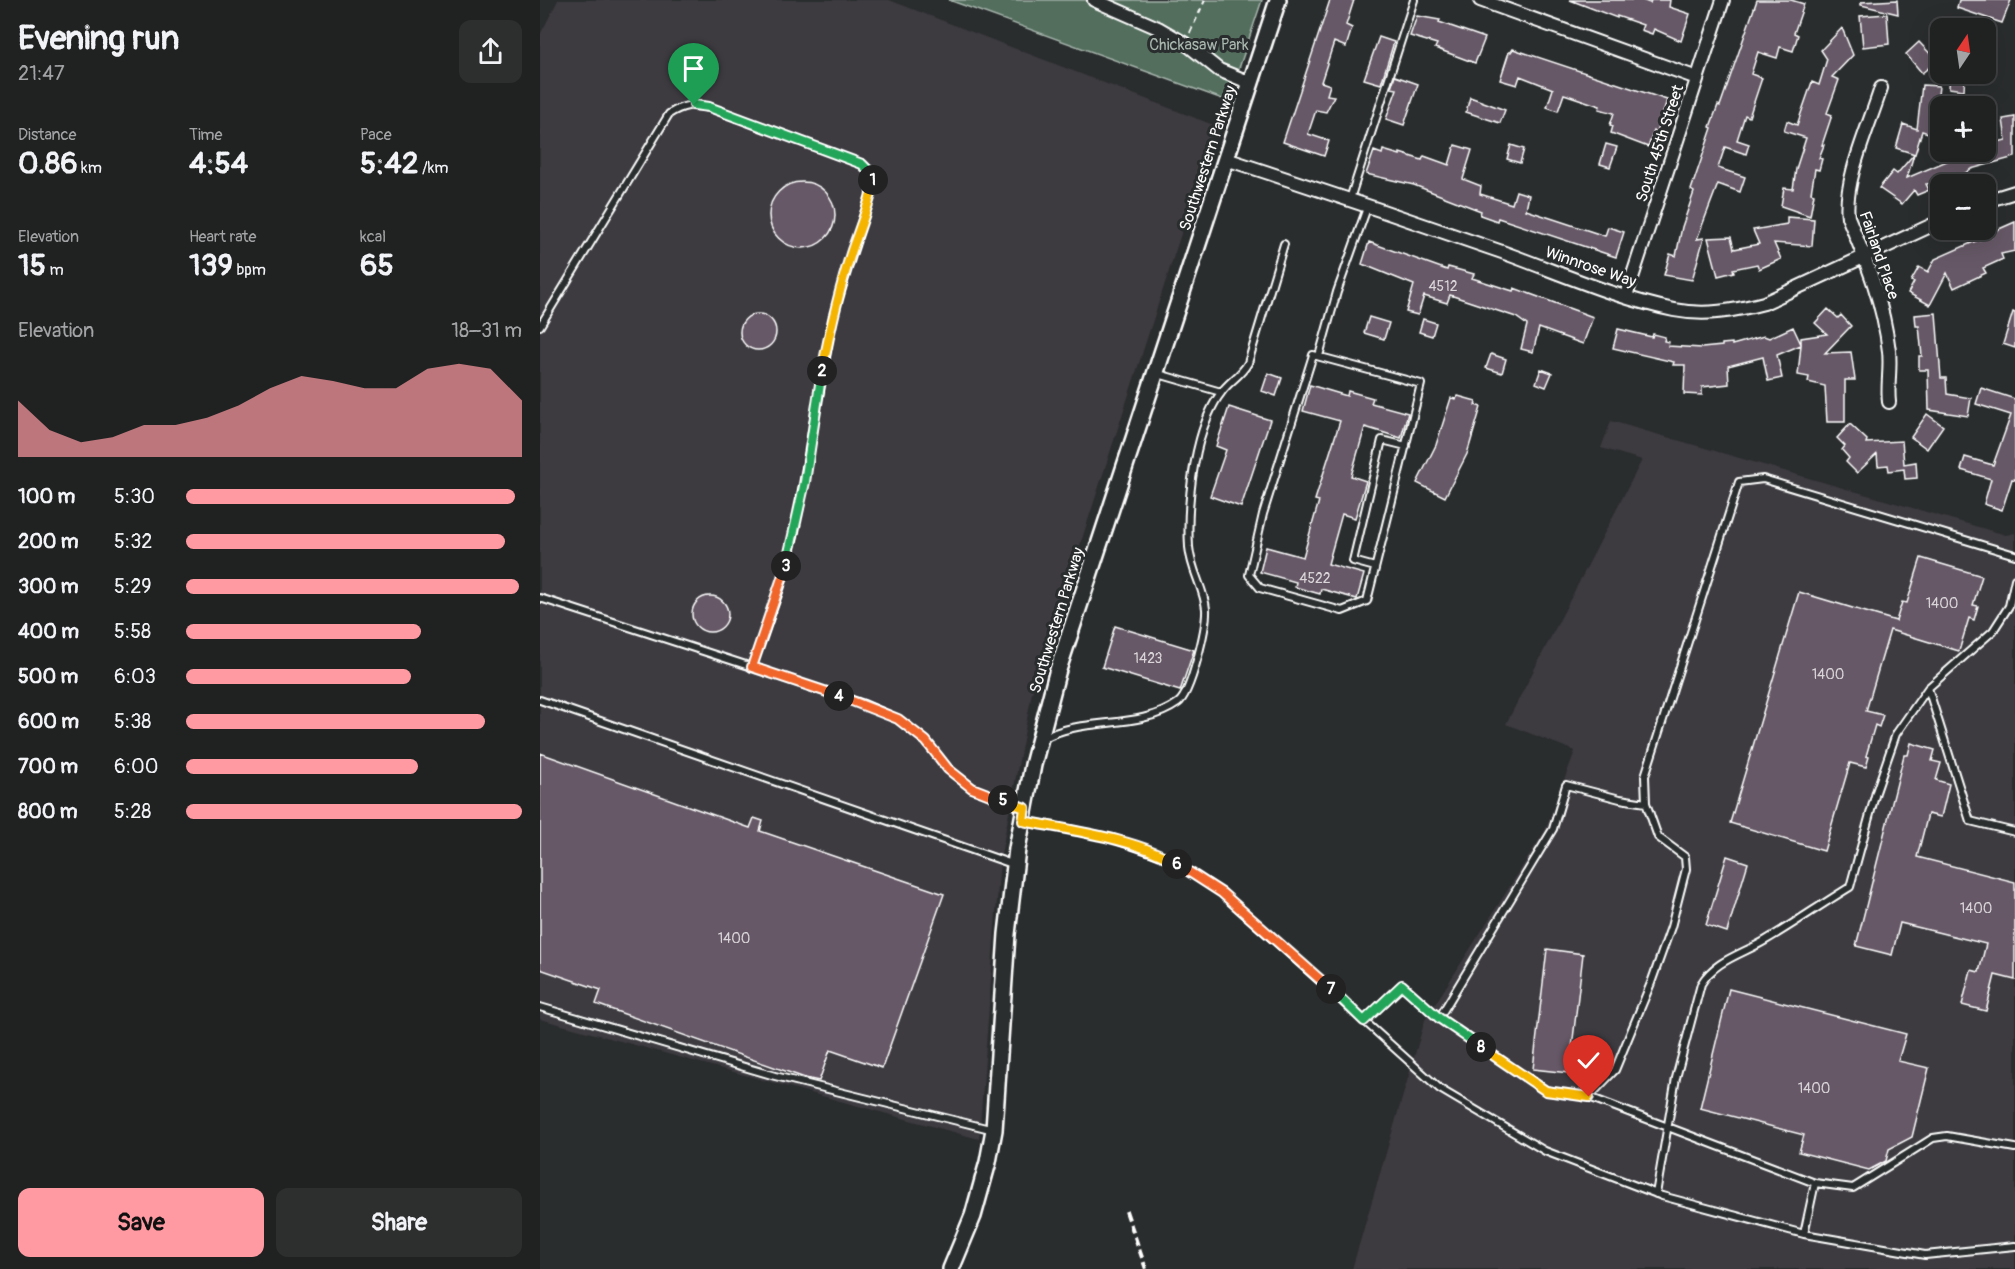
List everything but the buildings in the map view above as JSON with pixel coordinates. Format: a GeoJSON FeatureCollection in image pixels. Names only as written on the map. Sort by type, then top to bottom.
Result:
{"type":"FeatureCollection","features":[{"type":"Feature","properties":{"kind":"street"},"geometry":{"type":"LineString","coordinates":[[1094,0],[1158,27],[1184,43],[1219,70],[1251,83]]}},
{"type":"Feature","properties":{"kind":"street","name":"Southwestern Parkway"},"geometry":{"type":"LineString","coordinates":[[951,1269],[973,1216],[994,1130],[1007,934],[1015,866],[1024,814],[1057,673],[1278,0]]}},
{"type":"Feature","properties":{"kind":"street"},"geometry":{"type":"LineString","coordinates":[[1480,0],[1697,78]]}},
{"type":"Feature","properties":{"kind":"street","name":"South 45th Street"},"geometry":{"type":"LineString","coordinates":[[1626,296],[1723,0]]}},
{"type":"Feature","properties":{"kind":"street","name":"Fairland Place"},"geometry":{"type":"LineString","coordinates":[[1881,88],[1847,193],[1848,217],[1873,277],[1885,320],[1891,373],[1889,402]]}},
{"type":"Feature","properties":{"kind":"street","name":"Winnrose Way"},"geometry":{"type":"LineString","coordinates":[[1226,159],[1368,205],[1626,296],[1674,310],[1698,313],[1736,310],[1784,294],[1930,226]]}},
{"type":"Feature","properties":{"kind":"street"},"geometry":{"type":"LineString","coordinates":[[1996,198],[2015,192]]}},
{"type":"Feature","properties":{"kind":"lane"},"geometry":{"type":"LineString","coordinates":[[1350,199],[1413,0]]}},
{"type":"Feature","properties":{"kind":"lane"},"geometry":{"type":"LineString","coordinates":[[540,326],[669,114],[681,106],[709,107],[862,164],[870,172],[874,184],[833,317],[794,535],[781,586],[752,667]]}},
{"type":"Feature","properties":{"kind":"lane"},"geometry":{"type":"LineString","coordinates":[[1319,356],[1337,292],[1368,205]]}},
{"type":"Feature","properties":{"kind":"lane"},"geometry":{"type":"LineString","coordinates":[[1040,741],[1056,730],[1126,722],[1168,709],[1180,702],[1188,692],[1206,609],[1201,589],[1192,569],[1189,546],[1195,465],[1200,437],[1221,392],[1240,376],[1248,363],[1284,244]]}},
{"type":"Feature","properties":{"kind":"lane"},"geometry":{"type":"LineString","coordinates":[[1313,355],[1421,384],[1406,446],[1367,601],[1342,611],[1260,588],[1249,575],[1263,514],[1313,355]]}},
{"type":"Feature","properties":{"kind":"lane"},"geometry":{"type":"LineString","coordinates":[[1154,372],[1221,392]]}},
{"type":"Feature","properties":{"kind":"lane"},"geometry":{"type":"LineString","coordinates":[[1375,567],[1353,561],[1382,440],[1406,446]]}},
{"type":"Feature","properties":{"kind":"lane"},"geometry":{"type":"LineString","coordinates":[[1589,1097],[1615,1070],[1671,927],[1686,869],[1685,857],[1658,837],[1646,803],[1646,777],[1739,482],[1754,478],[1772,482],[2015,555]]}},
{"type":"Feature","properties":{"kind":"lane"},"geometry":{"type":"LineString","coordinates":[[1656,1194],[1676,1078],[1701,984],[1708,973],[1719,964],[1764,941],[1850,887],[1876,792],[1896,734],[1928,688],[1993,631],[2009,606],[2015,579]]}},
{"type":"Feature","properties":{"kind":"lane"},"geometry":{"type":"LineString","coordinates":[[540,598],[864,704],[898,719],[926,741],[948,769],[972,788],[1024,814],[1110,838],[1168,858],[1222,893],[1440,1089],[1545,1151],[1656,1194],[1804,1234],[1925,1255],[2015,1246]]}},
{"type":"Feature","properties":{"kind":"lane"},"geometry":{"type":"LineString","coordinates":[[1928,688],[1970,821],[2015,832]]}},
{"type":"Feature","properties":{"kind":"lane"},"geometry":{"type":"LineString","coordinates":[[540,700],[1015,866]]}},
{"type":"Feature","properties":{"kind":"lane"},"geometry":{"type":"LineString","coordinates":[[1439,1018],[1548,837],[1566,785],[1620,799],[1646,803]]}},
{"type":"Feature","properties":{"kind":"lane"},"geometry":{"type":"LineString","coordinates":[[1364,1021],[1402,985],[1439,1018],[1546,1091],[1589,1097],[1815,1183],[1852,1188],[1933,1138],[1947,1136],[2015,1148]]}},
{"type":"Feature","properties":{"kind":"lane"},"geometry":{"type":"LineString","coordinates":[[540,1007],[774,1076],[994,1130]]}},
{"type":"Feature","properties":{"kind":"lane"},"geometry":{"type":"LineString","coordinates":[[1804,1234],[1815,1183]]}},
{"type":"Feature","properties":{"kind":"path"},"geometry":{"type":"LineString","coordinates":[[1184,43],[1204,0]]}},
{"type":"Feature","properties":{"kind":"shaded area"},"geometry":{"type":"Polygon","coordinates":[[[558,0],[889,0],[1216,126],[1032,693],[1000,860],[979,1139],[540,1019],[540,35],[558,0]]]}},
{"type":"Feature","properties":{"kind":"shaded area"},"geometry":{"type":"Polygon","coordinates":[[[1611,421],[2006,535],[2015,533],[2015,1269],[1352,1269],[1425,1020],[1545,831],[1575,751],[1506,724],[1642,460],[1601,448],[1611,421]]]}},
{"type":"Feature","properties":{"kind":"green space","name":"Chickasaw Park"},"geometry":{"type":"Polygon","coordinates":[[[949,0],[1262,0],[1228,101],[949,0]]]}},
{"type":"Feature","properties":{"kind":"railway"},"geometry":{"type":"LineString","coordinates":[[1126,1211],[1146,1269]]}},
{"type":"Feature","properties":{"kind":"route"},"geometry":{"type":"LineString","coordinates":[[694,105],[709,107],[862,164],[870,172],[874,184],[833,317],[794,535],[781,586],[752,667],[864,704],[898,719],[926,741],[948,769],[972,788],[1025,808],[1023,821],[1110,838],[1168,858],[1222,893],[1364,1021],[1402,985],[1439,1018],[1546,1091],[1589,1097]]}}]}
